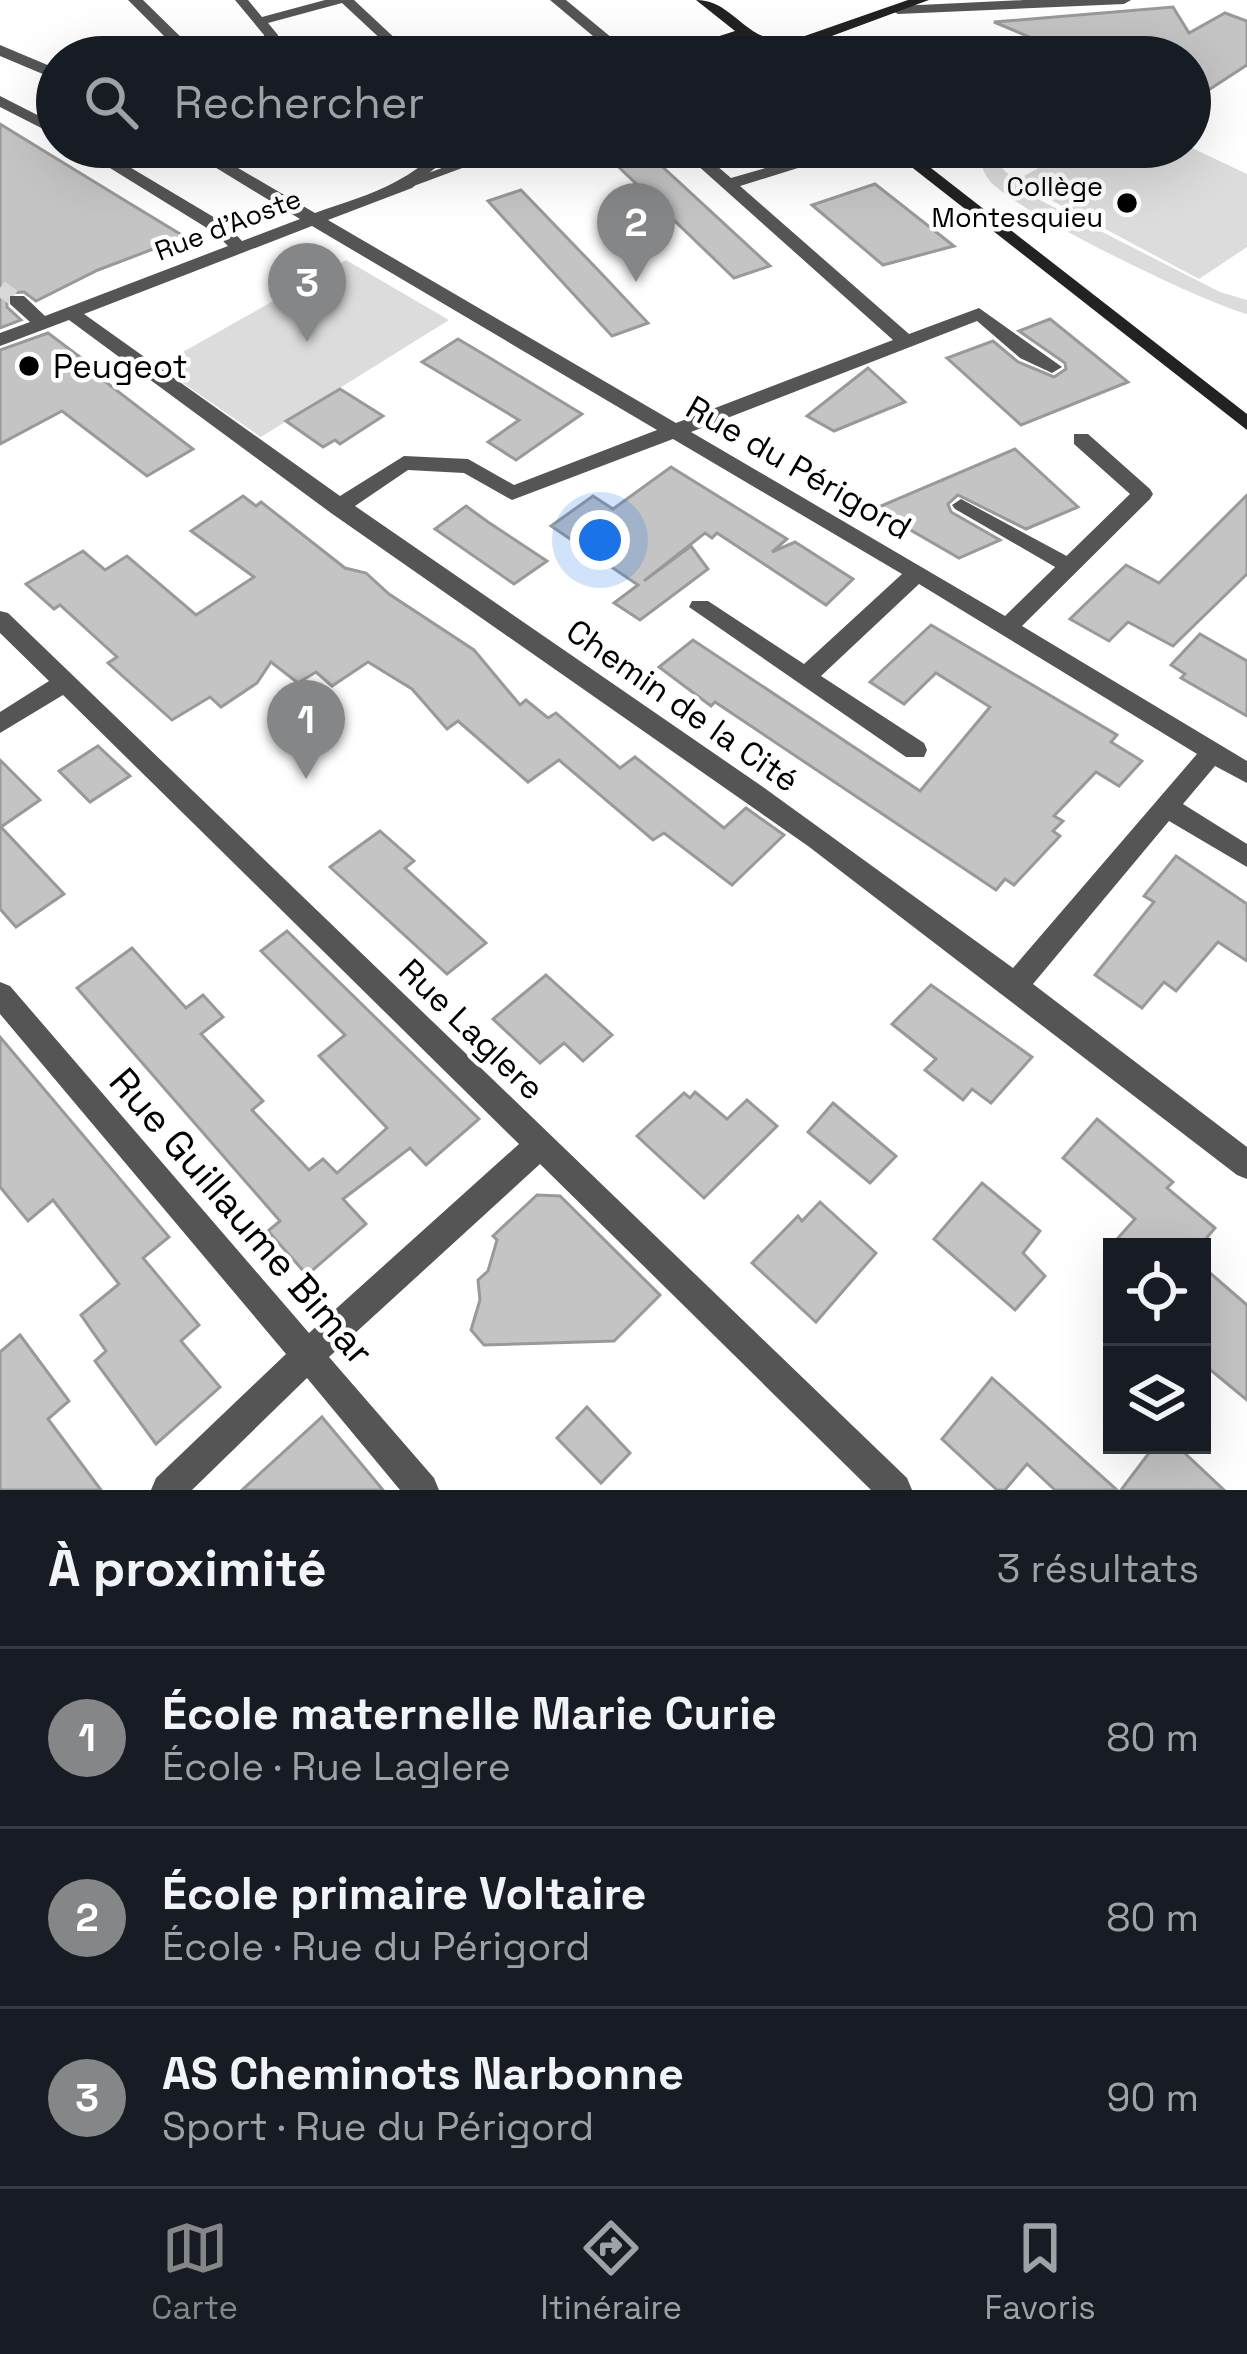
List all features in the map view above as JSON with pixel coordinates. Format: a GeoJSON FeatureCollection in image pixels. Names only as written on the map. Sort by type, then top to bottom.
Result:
{"type":"FeatureCollection","features":[{"type":"Feature","properties":{"kind":"street"},"geometry":{"type":"LineString","coordinates":[[135,0],[172,36]]}},
{"type":"Feature","properties":{"kind":"street"},"geometry":{"type":"LineString","coordinates":[[557,0],[601,36]]}},
{"type":"Feature","properties":{"kind":"street"},"geometry":{"type":"LineString","coordinates":[[819,36],[922,0]]}},
{"type":"Feature","properties":{"kind":"street"},"geometry":{"type":"LineString","coordinates":[[898,10],[912,13],[1124,0]]}},
{"type":"Feature","properties":{"kind":"street"},"geometry":{"type":"LineString","coordinates":[[707,3],[752,36]]}},
{"type":"Feature","properties":{"kind":"street"},"geometry":{"type":"LineString","coordinates":[[707,3],[717,22],[715,36]]}},
{"type":"Feature","properties":{"kind":"street"},"geometry":{"type":"LineString","coordinates":[[846,36],[853,25]]}},
{"type":"Feature","properties":{"kind":"street"},"geometry":{"type":"LineString","coordinates":[[0,50],[36,66]]}},
{"type":"Feature","properties":{"kind":"street"},"geometry":{"type":"LineString","coordinates":[[5,108],[36,122]]}},
{"type":"Feature","properties":{"kind":"street"},"geometry":{"type":"LineString","coordinates":[[119,168],[221,229],[240,249]]}},
{"type":"Feature","properties":{"kind":"street","name":"Rue du Périgord"},"geometry":{"type":"LineString","coordinates":[[226,168],[917,573],[1247,773]]}},
{"type":"Feature","properties":{"kind":"street","name":"Rue d'Aoste"},"geometry":{"type":"LineString","coordinates":[[0,340],[316,221],[406,184],[425,168]]}},
{"type":"Feature","properties":{"kind":"street"},"geometry":{"type":"LineString","coordinates":[[708,168],[907,341]]}},
{"type":"Feature","properties":{"kind":"street"},"geometry":{"type":"LineString","coordinates":[[727,185],[785,168]]}},
{"type":"Feature","properties":{"kind":"street"},"geometry":{"type":"LineString","coordinates":[[921,168],[1247,424]]}},
{"type":"Feature","properties":{"kind":"street"},"geometry":{"type":"LineString","coordinates":[[17,300],[42,323]]}},
{"type":"Feature","properties":{"kind":"street","name":"Chemin de la Cité"},"geometry":{"type":"LineString","coordinates":[[71,314],[338,508],[756,796],[1016,984],[1247,1165]]}},
{"type":"Feature","properties":{"kind":"street"},"geometry":{"type":"LineString","coordinates":[[338,508],[404,464],[467,466],[512,493],[979,314],[1027,354],[1052,368]]}},
{"type":"Feature","properties":{"kind":"street"},"geometry":{"type":"LineString","coordinates":[[1007,627],[1143,494],[1081,439]]}},
{"type":"Feature","properties":{"kind":"street"},"geometry":{"type":"LineString","coordinates":[[805,676],[917,573]]}},
{"type":"Feature","properties":{"kind":"street"},"geometry":{"type":"LineString","coordinates":[[700,608],[915,751]]}},
{"type":"Feature","properties":{"kind":"street","name":"Rue Laglere"},"geometry":{"type":"LineString","coordinates":[[0,619],[895,1490]]}},
{"type":"Feature","properties":{"kind":"street"},"geometry":{"type":"LineString","coordinates":[[0,724],[65,682]]}},
{"type":"Feature","properties":{"kind":"street"},"geometry":{"type":"LineString","coordinates":[[1016,984],[1212,753]]}},
{"type":"Feature","properties":{"kind":"street"},"geometry":{"type":"LineString","coordinates":[[1166,806],[1247,856]]}},
{"type":"Feature","properties":{"kind":"street","name":"Rue Guillaume Bimar"},"geometry":{"type":"LineString","coordinates":[[0,994],[422,1490]]}},
{"type":"Feature","properties":{"kind":"street"},"geometry":{"type":"LineString","coordinates":[[168,1490],[539,1144]]}},
{"type":"Feature","properties":{"kind":"lane"},"geometry":{"type":"LineString","coordinates":[[241,0],[271,36]]}},
{"type":"Feature","properties":{"kind":"lane"},"geometry":{"type":"LineString","coordinates":[[262,21],[343,0],[384,36]]}},
{"type":"Feature","properties":{"kind":"lane"},"geometry":{"type":"LineString","coordinates":[[406,184],[452,168]]}},
{"type":"Feature","properties":{"kind":"lane"},"geometry":{"type":"LineString","coordinates":[[961,505],[1069,566]]}},
{"type":"Feature","properties":{"kind":"shaded area"},"geometry":{"type":"Polygon","coordinates":[[[1211,157],[1247,174],[1247,247],[1199,279],[1015,181],[1038,168],[1211,168],[1211,157]]]}},
{"type":"Feature","properties":{"kind":"shaded area"},"geometry":{"type":"Polygon","coordinates":[[[984,168],[1002,168],[1028,194],[1220,292],[1247,300],[1247,314],[1071,234],[990,181],[984,168]]]}},
{"type":"Feature","properties":{"kind":"shaded area"},"geometry":{"type":"Polygon","coordinates":[[[346,260],[449,320],[261,437],[158,366],[346,260]]]}},
{"type":"Feature","properties":{"kind":"building"},"geometry":{"type":"Polygon","coordinates":[[[1173,7],[1189,33],[1225,13],[1247,21],[1247,65],[1211,88],[1211,36],[1027,36],[994,22],[1173,7]]]}},
{"type":"Feature","properties":{"kind":"building"},"geometry":{"type":"Polygon","coordinates":[[[0,124],[36,146],[36,168],[72,168],[185,237],[98,270],[36,301],[24,292],[7,293],[7,307],[21,320],[0,328],[0,124]]]}},
{"type":"Feature","properties":{"kind":"building"},"geometry":{"type":"Polygon","coordinates":[[[620,168],[664,168],[770,266],[734,278],[620,168]]]}},
{"type":"Feature","properties":{"kind":"building"},"geometry":{"type":"Polygon","coordinates":[[[875,184],[954,246],[883,265],[812,205],[875,184]]]}},
{"type":"Feature","properties":{"kind":"building"},"geometry":{"type":"Polygon","coordinates":[[[521,190],[648,323],[612,336],[488,201],[521,190]]]}},
{"type":"Feature","properties":{"kind":"building"},"geometry":{"type":"Polygon","coordinates":[[[1050,319],[1128,382],[1021,425],[947,358],[993,341],[1018,362],[1054,377],[1066,369],[1065,363],[1019,331],[1050,319]]]}},
{"type":"Feature","properties":{"kind":"building"},"geometry":{"type":"Polygon","coordinates":[[[48,333],[193,449],[147,476],[62,411],[0,444],[0,350],[48,333]]]}},
{"type":"Feature","properties":{"kind":"building"},"geometry":{"type":"Polygon","coordinates":[[[458,339],[582,414],[516,460],[488,442],[519,420],[422,362],[458,339]]]}},
{"type":"Feature","properties":{"kind":"building"},"geometry":{"type":"Polygon","coordinates":[[[868,368],[905,402],[834,431],[807,416],[868,368]]]}},
{"type":"Feature","properties":{"kind":"building"},"geometry":{"type":"Polygon","coordinates":[[[340,389],[383,416],[340,444],[335,440],[323,447],[286,421],[340,389]]]}},
{"type":"Feature","properties":{"kind":"building"},"geometry":{"type":"Polygon","coordinates":[[[1015,449],[1078,507],[1026,529],[958,495],[948,504],[951,512],[1000,540],[959,558],[874,509],[1015,449]]]}},
{"type":"Feature","properties":{"kind":"building"},"geometry":{"type":"Polygon","coordinates":[[[671,467],[787,539],[772,552],[795,542],[853,579],[826,605],[717,533],[712,538],[705,533],[644,581],[691,546],[708,569],[640,620],[614,603],[638,585],[551,526],[593,496],[613,509],[671,467]]]}},
{"type":"Feature","properties":{"kind":"building"},"geometry":{"type":"Polygon","coordinates":[[[1247,495],[1247,574],[1173,646],[1128,622],[1109,641],[1070,619],[1126,565],[1159,583],[1247,495]]]}},
{"type":"Feature","properties":{"kind":"building"},"geometry":{"type":"Polygon","coordinates":[[[243,496],[256,506],[261,502],[345,568],[366,573],[389,594],[474,650],[520,705],[526,700],[548,718],[556,713],[620,768],[635,757],[724,828],[746,808],[784,835],[732,885],[664,833],[653,840],[559,760],[528,782],[458,721],[447,729],[412,689],[368,662],[332,686],[316,672],[298,683],[271,662],[257,683],[221,707],[210,697],[172,720],[108,663],[117,657],[60,605],[54,609],[26,584],[83,551],[105,570],[127,556],[196,615],[254,577],[191,531],[243,496]]]}},
{"type":"Feature","properties":{"kind":"building"},"geometry":{"type":"Polygon","coordinates":[[[466,506],[547,561],[514,584],[435,529],[466,506]]]}},
{"type":"Feature","properties":{"kind":"building"},"geometry":{"type":"Polygon","coordinates":[[[931,625],[1117,735],[1111,742],[1142,761],[1119,786],[1096,772],[1054,816],[1063,821],[1053,831],[1060,836],[1014,885],[1005,879],[996,890],[715,702],[711,706],[659,667],[693,640],[920,791],[990,707],[936,673],[904,704],[870,682],[931,625]]]}},
{"type":"Feature","properties":{"kind":"building"},"geometry":{"type":"Polygon","coordinates":[[[1200,634],[1247,661],[1247,716],[1181,678],[1185,674],[1171,665],[1200,634]]]}},
{"type":"Feature","properties":{"kind":"building"},"geometry":{"type":"Polygon","coordinates":[[[98,746],[130,776],[90,802],[59,771],[98,746]]]}},
{"type":"Feature","properties":{"kind":"building"},"geometry":{"type":"Polygon","coordinates":[[[0,760],[40,800],[1,827],[64,894],[16,927],[0,909],[0,760]]]}},
{"type":"Feature","properties":{"kind":"building"},"geometry":{"type":"Polygon","coordinates":[[[380,831],[414,861],[405,868],[486,943],[447,974],[330,867],[380,831]]]}},
{"type":"Feature","properties":{"kind":"building"},"geometry":{"type":"Polygon","coordinates":[[[1176,856],[1247,904],[1247,961],[1218,942],[1176,991],[1164,982],[1142,1008],[1095,975],[1154,902],[1144,896],[1176,856]]]}},
{"type":"Feature","properties":{"kind":"building"},"geometry":{"type":"Polygon","coordinates":[[[287,931],[479,1119],[426,1165],[410,1148],[343,1199],[366,1224],[307,1275],[268,1231],[280,1221],[77,988],[132,948],[186,1008],[203,995],[223,1017],[201,1034],[263,1101],[252,1110],[309,1170],[323,1159],[337,1173],[387,1128],[319,1056],[345,1035],[261,951],[287,931]]]}},
{"type":"Feature","properties":{"kind":"building"},"geometry":{"type":"Polygon","coordinates":[[[546,975],[612,1035],[583,1061],[564,1043],[540,1063],[493,1019],[546,975]]]}},
{"type":"Feature","properties":{"kind":"building"},"geometry":{"type":"Polygon","coordinates":[[[931,985],[1032,1057],[991,1103],[972,1089],[963,1100],[925,1070],[936,1059],[892,1024],[931,985]]]}},
{"type":"Feature","properties":{"kind":"building"},"geometry":{"type":"Polygon","coordinates":[[[0,1037],[169,1237],[143,1258],[199,1325],[181,1341],[220,1387],[156,1444],[95,1361],[106,1351],[81,1315],[119,1284],[53,1200],[28,1221],[0,1187],[0,1037]]]}},
{"type":"Feature","properties":{"kind":"building"},"geometry":{"type":"Polygon","coordinates":[[[695,1092],[727,1119],[747,1100],[777,1126],[704,1198],[637,1136],[684,1093],[690,1098],[695,1092]]]}},
{"type":"Feature","properties":{"kind":"building"},"geometry":{"type":"Polygon","coordinates":[[[833,1103],[896,1156],[870,1183],[808,1132],[833,1103]]]}},
{"type":"Feature","properties":{"kind":"building"},"geometry":{"type":"Polygon","coordinates":[[[1097,1119],[1173,1182],[1167,1188],[1215,1228],[1207,1238],[1118,1238],[1135,1219],[1063,1158],[1097,1119]]]}},
{"type":"Feature","properties":{"kind":"building"},"geometry":{"type":"Polygon","coordinates":[[[982,1183],[1040,1231],[1023,1253],[1045,1276],[1015,1310],[934,1239],[982,1183]]]}},
{"type":"Feature","properties":{"kind":"building"},"geometry":{"type":"Polygon","coordinates":[[[537,1195],[560,1196],[660,1295],[614,1341],[484,1345],[471,1330],[480,1300],[478,1280],[488,1271],[497,1240],[493,1236],[537,1195]]]}},
{"type":"Feature","properties":{"kind":"building"},"geometry":{"type":"Polygon","coordinates":[[[820,1202],[876,1253],[816,1322],[752,1263],[798,1216],[802,1221],[820,1202]]]}},
{"type":"Feature","properties":{"kind":"building"},"geometry":{"type":"Polygon","coordinates":[[[1211,1274],[1247,1305],[1247,1400],[1211,1370],[1211,1274]]]}},
{"type":"Feature","properties":{"kind":"building"},"geometry":{"type":"Polygon","coordinates":[[[20,1335],[69,1401],[48,1419],[101,1490],[0,1490],[0,1352],[20,1335]]]}},
{"type":"Feature","properties":{"kind":"building"},"geometry":{"type":"Polygon","coordinates":[[[992,1378],[1117,1490],[1055,1490],[1027,1464],[1005,1490],[997,1490],[942,1439],[992,1378]]]}},
{"type":"Feature","properties":{"kind":"building"},"geometry":{"type":"Polygon","coordinates":[[[587,1407],[630,1453],[601,1483],[557,1438],[587,1407]]]}},
{"type":"Feature","properties":{"kind":"building"},"geometry":{"type":"Polygon","coordinates":[[[322,1417],[383,1490],[242,1490],[322,1417]]]}},
{"type":"Feature","properties":{"kind":"building"},"geometry":{"type":"Polygon","coordinates":[[[1148,1454],[1186,1454],[1224,1490],[1121,1490],[1148,1454]]]}},
{"type":"Feature","properties":{"kind":"tunnel"},"geometry":{"type":"LineString","coordinates":[[0,288],[17,300]]}},
{"type":"Feature","properties":{"kind":"place","name":"Collège Montesquieu"},"geometry":{"type":"Point","coordinates":[1127,203]}},
{"type":"Feature","properties":{"kind":"place","name":"École primaire Voltaire"},"geometry":{"type":"Point","coordinates":[636,282]}},
{"type":"Feature","properties":{"kind":"place","name":"AS Cheminots Narbonne"},"geometry":{"type":"Point","coordinates":[307,342]}},
{"type":"Feature","properties":{"kind":"place","name":"Peugeot"},"geometry":{"type":"Point","coordinates":[29,366]}},
{"type":"Feature","properties":{"kind":"place","name":"École maternelle Marie Curie"},"geometry":{"type":"Point","coordinates":[306,779]}}]}
